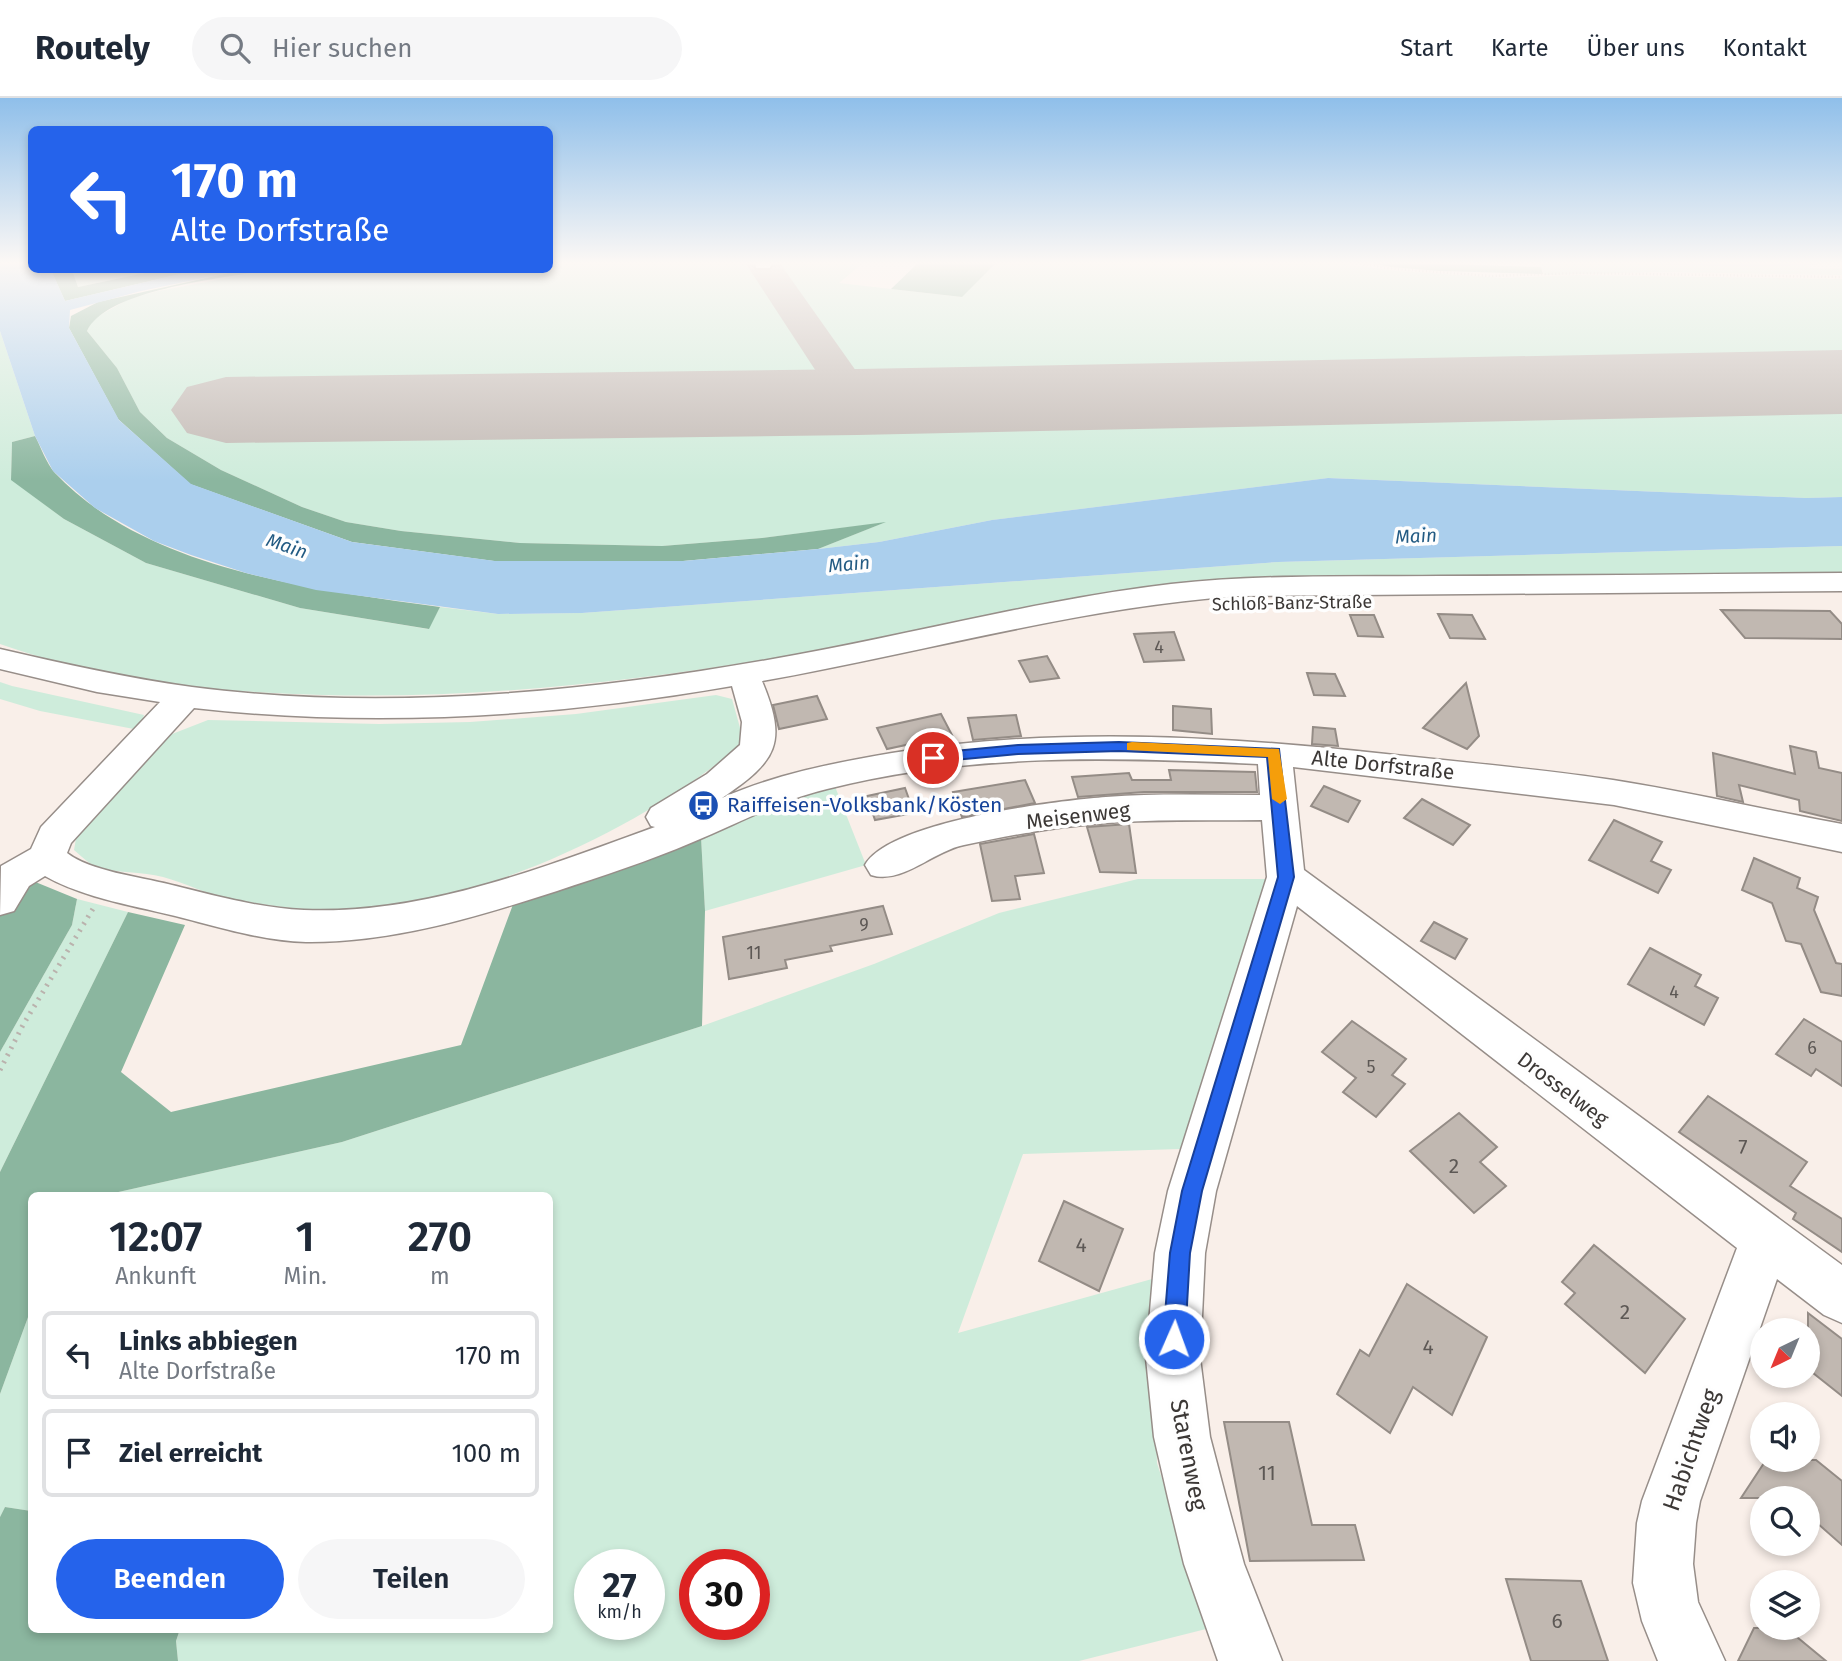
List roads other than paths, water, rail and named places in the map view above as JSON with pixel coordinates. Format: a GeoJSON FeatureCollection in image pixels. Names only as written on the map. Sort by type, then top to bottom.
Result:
{"type":"FeatureCollection","features":[{"type":"Feature","properties":{"kind":"street"},"geometry":{"type":"LineString","coordinates":[[0,659],[54,674],[185,698],[315,706],[492,703],[746,682],[1097,605],[1207,590],[1842,582]]}},
{"type":"Feature","properties":{"kind":"street","name":"Schloß-Banz-Straße"},"geometry":{"type":"LineString","coordinates":[[746,682],[1166,608],[1227,602],[1842,602]]}},
{"type":"Feature","properties":{"kind":"street"},"geometry":{"type":"LineString","coordinates":[[47,858],[60,868],[107,884],[245,918],[304,926],[373,922],[428,913],[495,896],[582,868],[695,798],[754,754],[760,738],[746,682]]}},
{"type":"Feature","properties":{"kind":"street"},"geometry":{"type":"LineString","coordinates":[[47,858],[54,837],[167,714],[185,698]]}},
{"type":"Feature","properties":{"kind":"street","name":"Alte Dorfstraße"},"geometry":{"type":"LineString","coordinates":[[582,868],[679,833],[761,795],[795,784],[878,765],[1018,750],[1119,746],[1274,752],[1614,793],[1838,845]]}},
{"type":"Feature","properties":{"kind":"street","name":"Starenweg"},"geometry":{"type":"LineString","coordinates":[[1250,1661],[1214,1564],[1182,1437],[1173,1358],[1180,1253],[1192,1191],[1286,877],[1274,752]]}},
{"type":"Feature","properties":{"kind":"street","name":"Meisenweg"},"geometry":{"type":"LineString","coordinates":[[884,865],[925,843],[960,832],[1050,818],[1106,810],[1281,807]]}},
{"type":"Feature","properties":{"kind":"street"},"geometry":{"type":"LineString","coordinates":[[0,900],[15,876],[47,858]]}},
{"type":"Feature","properties":{"kind":"street","name":"Drosselweg"},"geometry":{"type":"LineString","coordinates":[[1286,877],[1842,1297]]}},
{"type":"Feature","properties":{"kind":"street","name":"Habichtweg"},"geometry":{"type":"LineString","coordinates":[[1692,1661],[1677,1635],[1662,1586],[1662,1542],[1671,1501],[1765,1241]]}},
{"type":"Feature","properties":{"kind":"water","name":"Main"},"geometry":{"type":"Polygon","coordinates":[[[1,335],[73,335],[119,420],[191,484],[352,542],[495,561],[683,561],[818,549],[879,542],[992,520],[1328,478],[1806,498],[1842,497],[1842,546],[1278,562],[582,613],[498,614],[316,590],[246,573],[154,541],[95,508],[53,471],[35,436],[1,335]]]}},
{"type":"Feature","properties":{"kind":"place","name":"Raiffeisen-Volksbank/Kösten"},"geometry":{"type":"Point","coordinates":[704,805]}}]}
